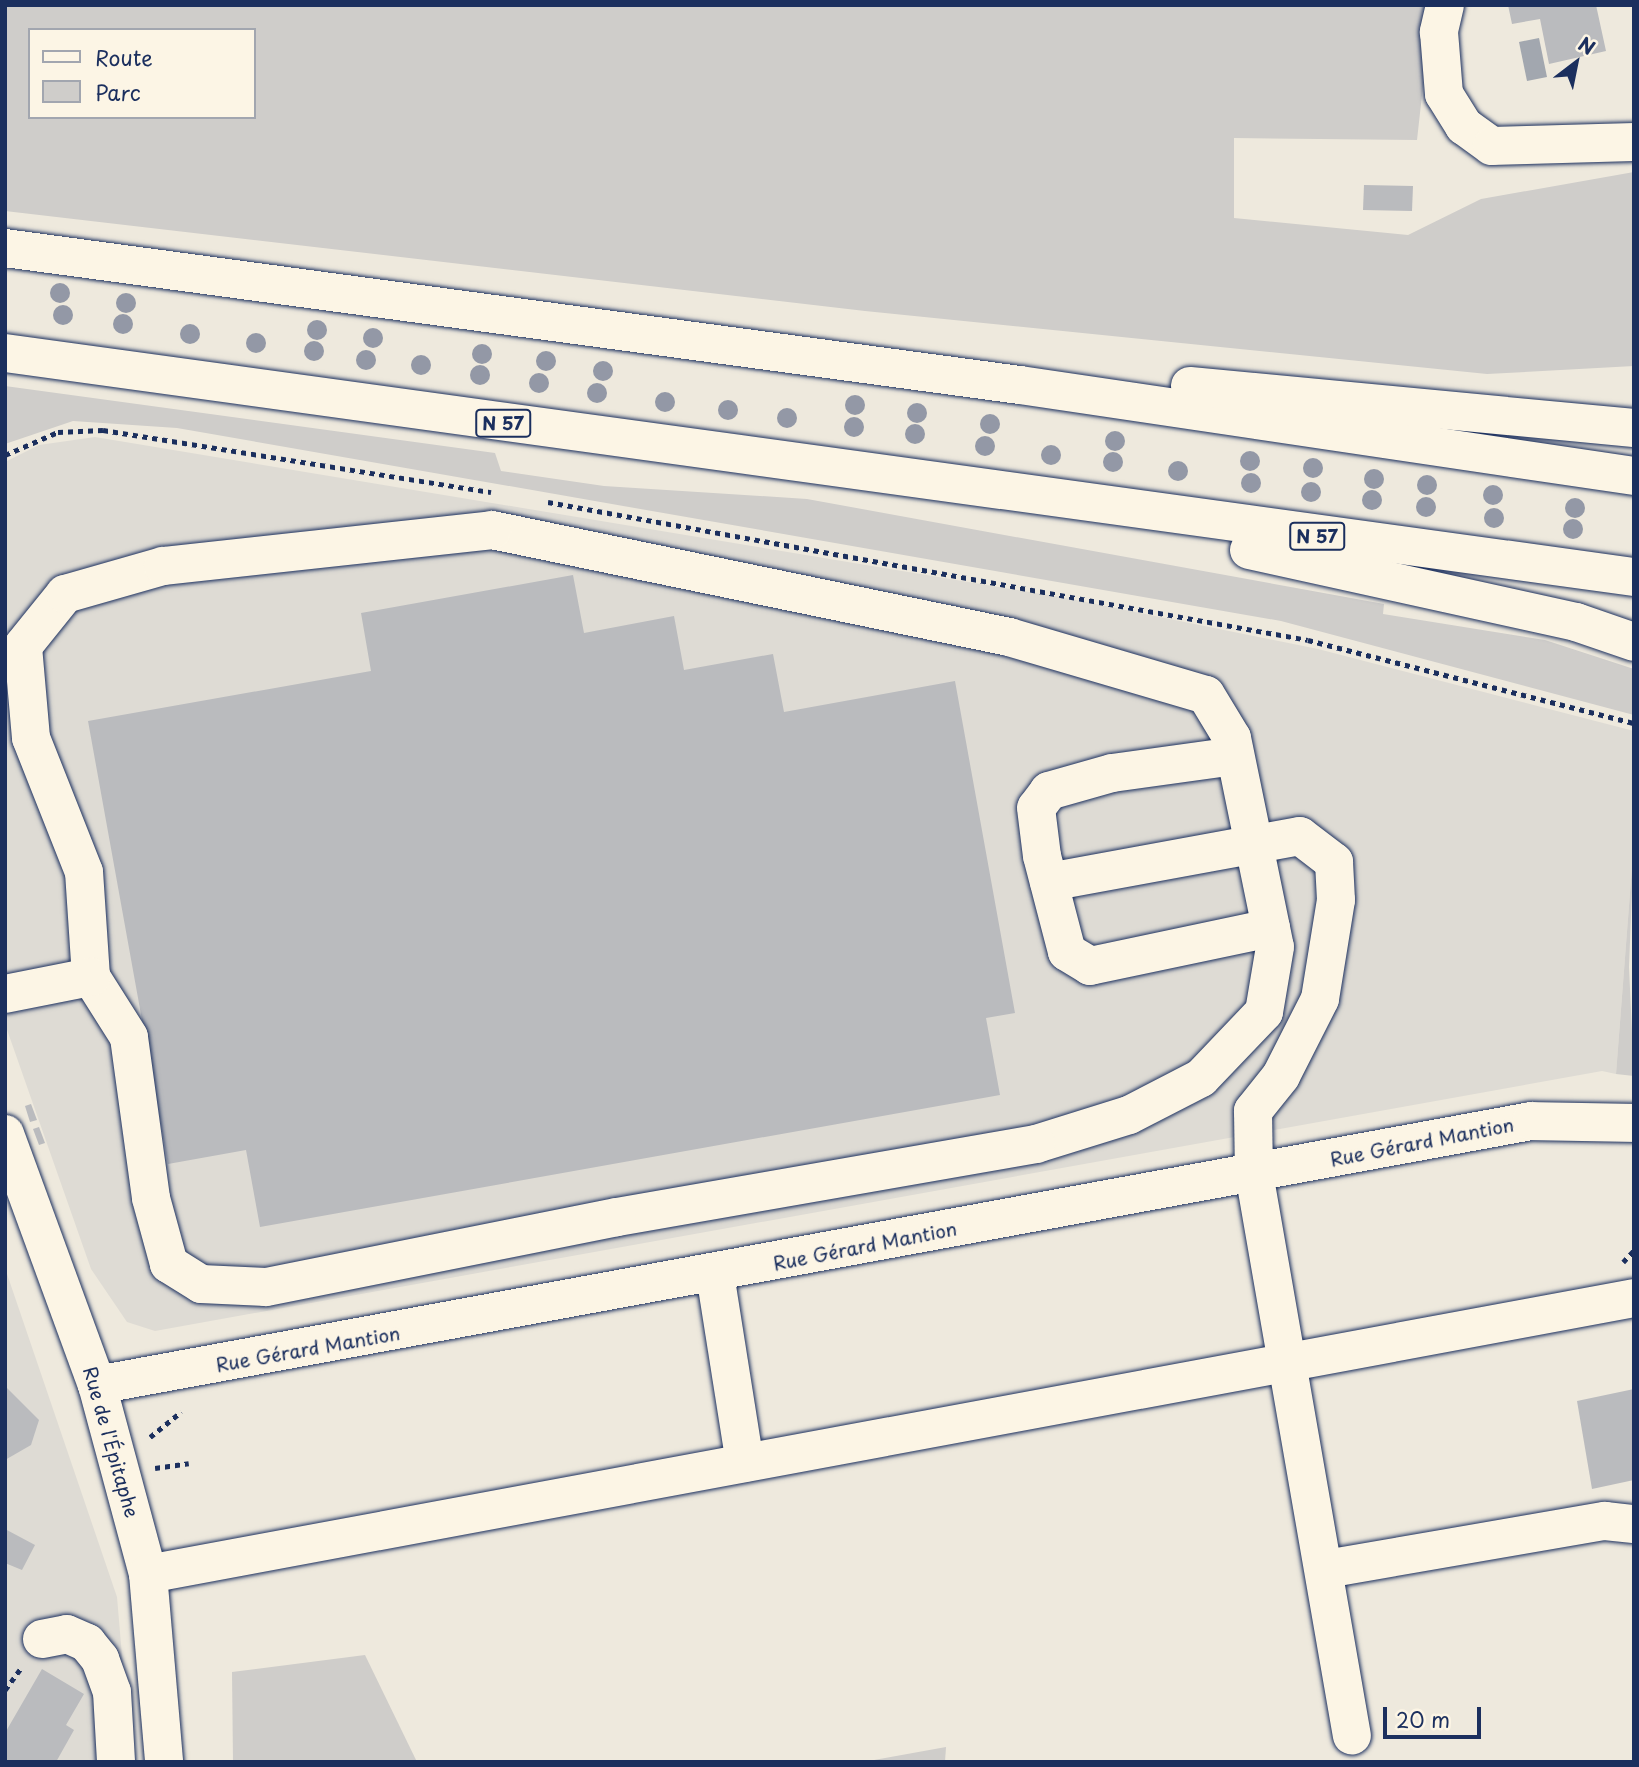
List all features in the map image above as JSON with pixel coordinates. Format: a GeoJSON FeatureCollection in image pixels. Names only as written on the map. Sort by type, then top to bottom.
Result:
{"type":"FeatureCollection","features":[{"type":"Feature","properties":{"kind":"main road"},"geometry":{"type":"LineString","coordinates":[[1444,5],[1439,32],[1444,94],[1464,126],[1492,146],[1634,142]]}},
{"type":"Feature","properties":{"kind":"main road"},"geometry":{"type":"LineString","coordinates":[[5,248],[1020,385],[1634,476]]}},
{"type":"Feature","properties":{"kind":"main road","name":"N 57"},"geometry":{"type":"LineString","coordinates":[[5,353],[1000,495],[1634,577]]}},
{"type":"Feature","properties":{"kind":"main road"},"geometry":{"type":"LineString","coordinates":[[1020,385],[1194,386],[1634,428]]}},
{"type":"Feature","properties":{"kind":"main road"},"geometry":{"type":"LineString","coordinates":[[1000,495],[1576,622],[1634,642]]}},
{"type":"Feature","properties":{"kind":"main road"},"geometry":{"type":"LineString","coordinates":[[492,530],[1009,637],[1206,695],[1235,756],[1275,947],[1264,1012],[1202,1078],[1129,1115],[1036,1144],[617,1217],[266,1287],[201,1284],[169,1264],[151,1198],[129,1037],[91,977],[84,872],[31,738],[23,646],[65,594],[163,566],[492,530]]}},
{"type":"Feature","properties":{"kind":"main road"},"geometry":{"type":"LineString","coordinates":[[1235,756],[1112,773],[1049,791],[1036,808],[1049,882],[1067,952],[1090,965],[1271,928]]}},
{"type":"Feature","properties":{"kind":"main road"},"geometry":{"type":"LineString","coordinates":[[1049,882],[1300,836],[1334,862],[1336,900],[1320,999],[1280,1076],[1253,1111],[1254,1173],[1326,1569],[1352,1736]]}},
{"type":"Feature","properties":{"kind":"main road"},"geometry":{"type":"LineString","coordinates":[[5,994],[91,977]]}},
{"type":"Feature","properties":{"kind":"main road","name":"Rue Gérard Mantion"},"geometry":{"type":"LineString","coordinates":[[97,1385],[715,1274],[1531,1121],[1634,1123]]}},
{"type":"Feature","properties":{"kind":"main road","name":"Rue de l'Épitaphe"},"geometry":{"type":"LineString","coordinates":[[5,1134],[97,1385],[148,1574],[164,1762]]}},
{"type":"Feature","properties":{"kind":"main road"},"geometry":{"type":"LineString","coordinates":[[715,1274],[745,1463]]}},
{"type":"Feature","properties":{"kind":"main road"},"geometry":{"type":"LineString","coordinates":[[148,1574],[1634,1298]]}},
{"type":"Feature","properties":{"kind":"main road"},"geometry":{"type":"LineString","coordinates":[[1326,1569],[1605,1521],[1634,1524]]}},
{"type":"Feature","properties":{"kind":"main road"},"geometry":{"type":"LineString","coordinates":[[42,1639],[67,1633],[88,1643],[100,1659],[112,1692],[116,1762]]}},
{"type":"Feature","properties":{"kind":"path"},"geometry":{"type":"LineString","coordinates":[[5,455],[58,432],[103,430],[503,494]]}},
{"type":"Feature","properties":{"kind":"path"},"geometry":{"type":"LineString","coordinates":[[544,501],[1283,635],[1634,723]]}},
{"type":"Feature","properties":{"kind":"path"},"geometry":{"type":"LineString","coordinates":[[148,1443],[157,1427],[181,1412]]}},
{"type":"Feature","properties":{"kind":"path"},"geometry":{"type":"LineString","coordinates":[[151,1456],[156,1480]]}},
{"type":"Feature","properties":{"kind":"path"},"geometry":{"type":"LineString","coordinates":[[153,1468],[189,1463]]}},
{"type":"Feature","properties":{"kind":"shaded area"},"geometry":{"type":"Polygon","coordinates":[[[1539,38],[1547,77],[1527,81],[1519,42],[1539,38]]]}},
{"type":"Feature","properties":{"kind":"shaded area"},"geometry":{"type":"Polygon","coordinates":[[[95,437],[1071,599],[1318,649],[1634,731],[1634,841],[1616,1074],[1602,1071],[155,1331],[127,1322],[91,1269],[5,1024],[5,462],[39,445],[95,437]]]}},
{"type":"Feature","properties":{"kind":"shaded area"},"geometry":{"type":"Polygon","coordinates":[[[5,1268],[117,1597],[131,1762],[5,1762],[5,1268]]]}},
{"type":"Feature","properties":{"kind":"green space"},"geometry":{"type":"Polygon","coordinates":[[[5,5],[1432,5],[1417,140],[1234,138],[1234,218],[1408,235],[1481,199],[1634,172],[1634,366],[1487,374],[865,311],[5,211],[5,5]]]}},
{"type":"Feature","properties":{"kind":"green space"},"geometry":{"type":"Polygon","coordinates":[[[5,386],[495,453],[501,471],[604,486],[807,499],[1384,604],[1383,614],[1545,640],[1634,669],[1634,715],[1281,621],[177,428],[73,421],[5,444],[5,386]]]}},
{"type":"Feature","properties":{"kind":"green space"},"geometry":{"type":"Polygon","coordinates":[[[1634,841],[1629,967],[1634,1076],[1616,1074],[1634,841]]]}},
{"type":"Feature","properties":{"kind":"green space"},"geometry":{"type":"Polygon","coordinates":[[[365,1655],[417,1762],[233,1762],[232,1672],[365,1655]]]}},
{"type":"Feature","properties":{"kind":"green space"},"geometry":{"type":"Polygon","coordinates":[[[946,1747],[945,1762],[863,1762],[946,1747]]]}},
{"type":"Feature","properties":{"kind":"building"},"geometry":{"type":"Polygon","coordinates":[[[1508,5],[1596,5],[1606,51],[1549,64],[1540,19],[1512,24],[1508,5]]]}},
{"type":"Feature","properties":{"kind":"building"},"geometry":{"type":"Polygon","coordinates":[[[1364,185],[1413,186],[1412,211],[1363,210],[1364,185]]]}},
{"type":"Feature","properties":{"kind":"building"},"geometry":{"type":"Polygon","coordinates":[[[573,575],[584,633],[674,616],[684,670],[773,654],[784,712],[955,681],[1015,1013],[986,1018],[1000,1095],[260,1227],[246,1150],[168,1164],[88,721],[371,671],[361,613],[573,575]]]}},
{"type":"Feature","properties":{"kind":"building"},"geometry":{"type":"Polygon","coordinates":[[[31,1104],[37,1120],[30,1122],[25,1106],[31,1104]]]}},
{"type":"Feature","properties":{"kind":"building"},"geometry":{"type":"Polygon","coordinates":[[[39,1127],[45,1143],[39,1145],[33,1129],[39,1127]]]}},
{"type":"Feature","properties":{"kind":"building"},"geometry":{"type":"Polygon","coordinates":[[[5,1386],[39,1420],[31,1445],[5,1460],[5,1386]]]}},
{"type":"Feature","properties":{"kind":"building"},"geometry":{"type":"Polygon","coordinates":[[[1634,1389],[1634,1480],[1592,1489],[1577,1401],[1634,1389]]]}},
{"type":"Feature","properties":{"kind":"building"},"geometry":{"type":"Polygon","coordinates":[[[5,1529],[35,1545],[22,1570],[5,1563],[5,1529]]]}},
{"type":"Feature","properties":{"kind":"building"},"geometry":{"type":"Polygon","coordinates":[[[42,1669],[84,1694],[66,1725],[74,1730],[56,1762],[5,1762],[5,1733],[42,1669]]]}}]}
